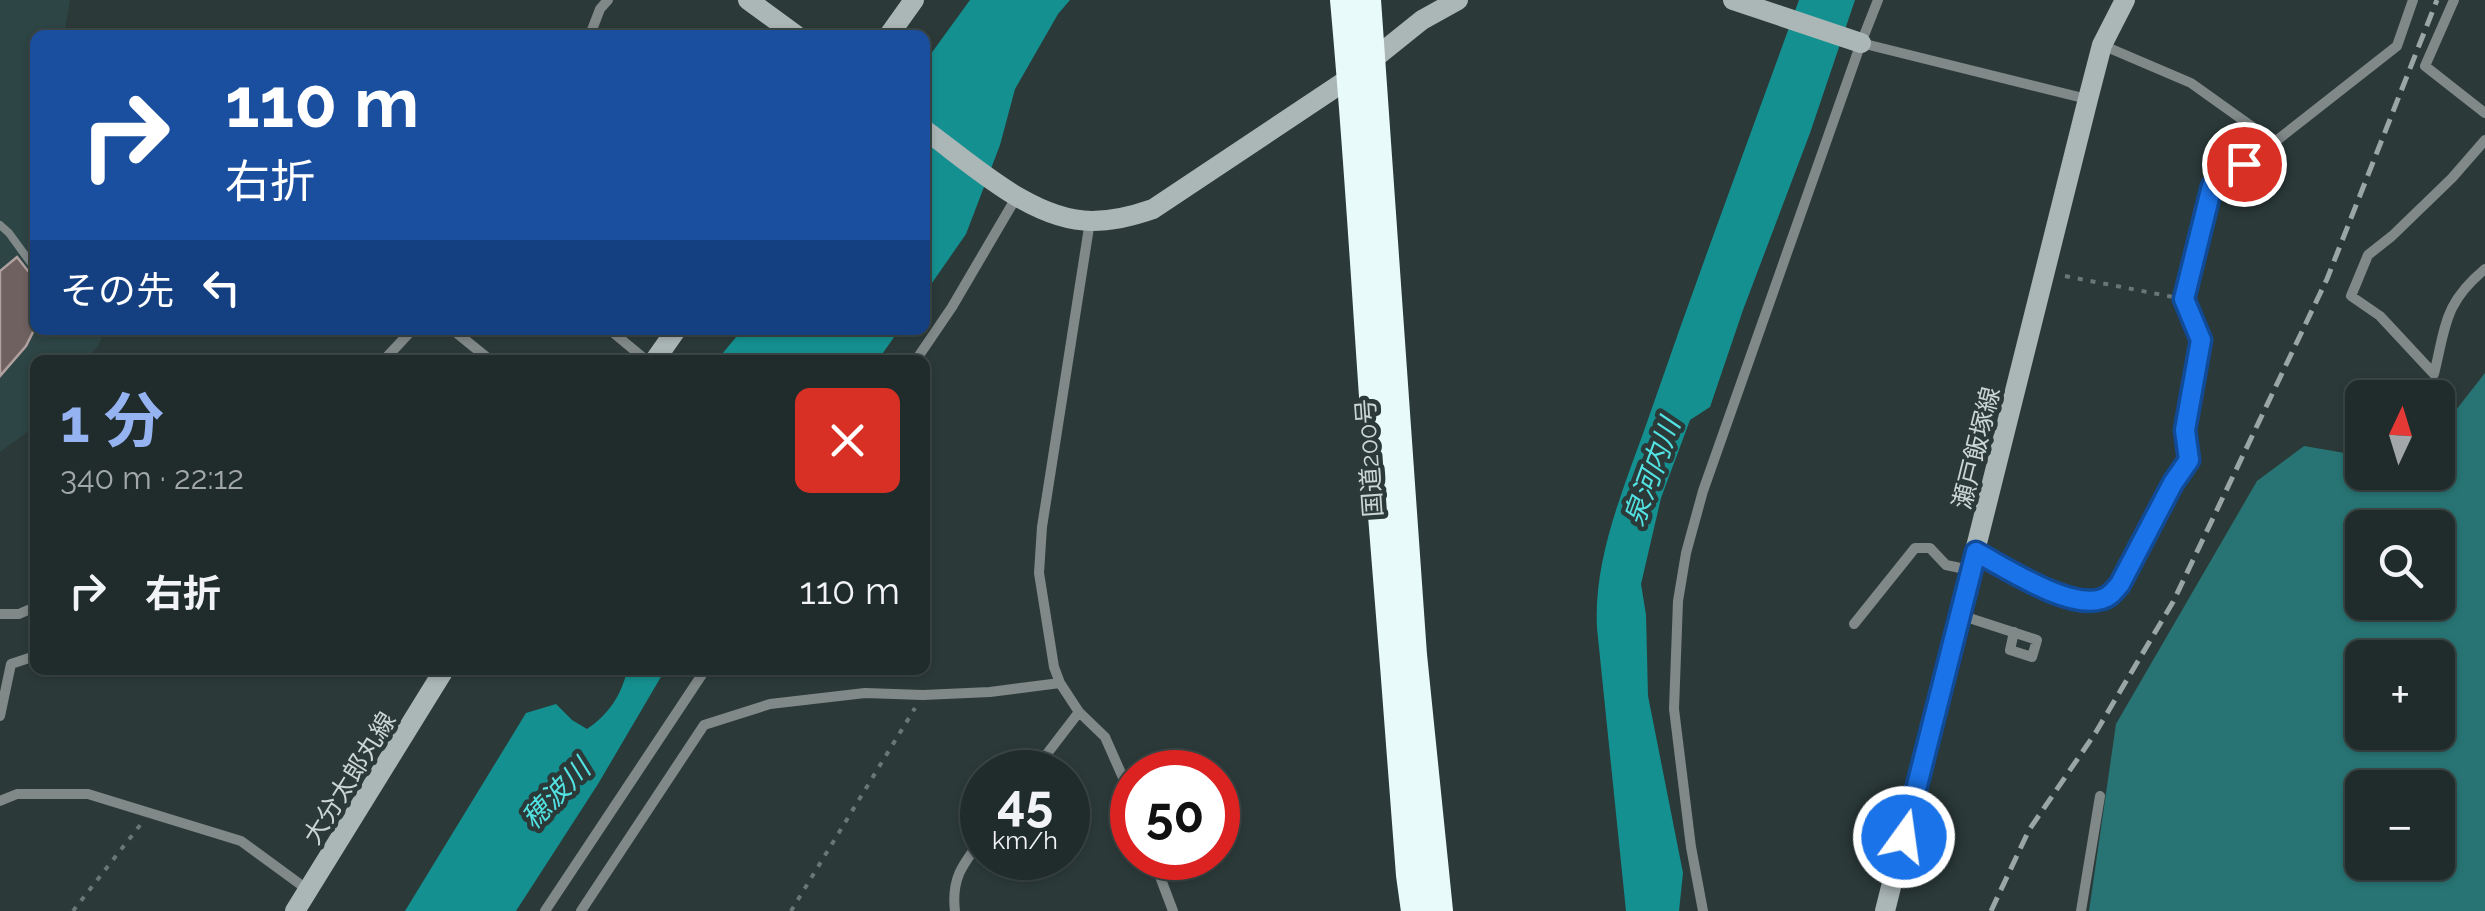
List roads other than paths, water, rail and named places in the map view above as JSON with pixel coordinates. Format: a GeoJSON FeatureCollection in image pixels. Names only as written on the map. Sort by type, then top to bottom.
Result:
{"type":"FeatureCollection","features":[{"type":"Feature","properties":{"kind":"highway","name":"国道200号"},"geometry":{"type":"LineString","coordinates":[[1344,0],[1362,69],[1439,911]]}},
{"type":"Feature","properties":{"kind":"highway","name":"国道200号"},"geometry":{"type":"LineString","coordinates":[[1366,0],[1362,69],[1378,453],[1415,911]]}},
{"type":"Feature","properties":{"kind":"main road"},"geometry":{"type":"LineString","coordinates":[[748,0],[789,30]]}},
{"type":"Feature","properties":{"kind":"main road"},"geometry":{"type":"LineString","coordinates":[[893,30],[914,0]]}},
{"type":"Feature","properties":{"kind":"main road"},"geometry":{"type":"LineString","coordinates":[[930,134],[1016,196],[1049,213],[1090,221],[1128,217],[1152,209],[1362,69],[1422,20],[1458,0]]}},
{"type":"Feature","properties":{"kind":"main road"},"geometry":{"type":"LineString","coordinates":[[1732,0],[1861,43]]}},
{"type":"Feature","properties":{"kind":"main road","name":"瀬戸飯塚線"},"geometry":{"type":"LineString","coordinates":[[1885,911],[2102,45],[2124,0]]}},
{"type":"Feature","properties":{"kind":"main road","name":"大分太郎丸線"},"geometry":{"type":"LineString","coordinates":[[295,911],[441,675]]}},
{"type":"Feature","properties":{"kind":"street"},"geometry":{"type":"LineString","coordinates":[[592,30],[608,0]]}},
{"type":"Feature","properties":{"kind":"street"},"geometry":{"type":"LineString","coordinates":[[1702,911],[1674,709],[1678,601],[1686,553],[1703,490],[1878,0]]}},
{"type":"Feature","properties":{"kind":"street"},"geometry":{"type":"LineString","coordinates":[[1854,624],[1915,548],[1930,548],[1946,564],[1974,562],[2063,598],[2091,602],[2107,598],[2120,584],[2189,460],[2185,430],[2201,340],[2184,299],[2212,186],[2276,142],[2397,46],[2414,0]]}},
{"type":"Feature","properties":{"kind":"street"},"geometry":{"type":"LineString","coordinates":[[2454,0],[2424,66],[2485,113]]}},
{"type":"Feature","properties":{"kind":"street"},"geometry":{"type":"LineString","coordinates":[[1861,43],[2088,99]]}},
{"type":"Feature","properties":{"kind":"street"},"geometry":{"type":"LineString","coordinates":[[2102,45],[2191,83],[2276,142]]}},
{"type":"Feature","properties":{"kind":"street"},"geometry":{"type":"LineString","coordinates":[[2485,140],[2452,178],[2368,255],[2351,296],[2380,316],[2434,374],[2450,310],[2464,287],[2485,269]]}},
{"type":"Feature","properties":{"kind":"street"},"geometry":{"type":"LineString","coordinates":[[919,355],[952,308],[1016,196]]}},
{"type":"Feature","properties":{"kind":"street"},"geometry":{"type":"LineString","coordinates":[[1090,221],[1042,527],[1039,573],[1060,683],[1079,712],[1105,737],[1111,750]]}},
{"type":"Feature","properties":{"kind":"street"},"geometry":{"type":"LineString","coordinates":[[389,355],[407,335]]}},
{"type":"Feature","properties":{"kind":"street"},"geometry":{"type":"LineString","coordinates":[[459,335],[484,355]]}},
{"type":"Feature","properties":{"kind":"street"},"geometry":{"type":"LineString","coordinates":[[616,335],[640,355]]}},
{"type":"Feature","properties":{"kind":"street"},"geometry":{"type":"LineString","coordinates":[[0,614],[19,614],[30,609]]}},
{"type":"Feature","properties":{"kind":"street"},"geometry":{"type":"LineString","coordinates":[[1960,615],[2014,632]]}},
{"type":"Feature","properties":{"kind":"street"},"geometry":{"type":"LineString","coordinates":[[0,716],[11,664],[30,658]]}},
{"type":"Feature","properties":{"kind":"street"},"geometry":{"type":"LineString","coordinates":[[545,911],[702,675]]}},
{"type":"Feature","properties":{"kind":"street"},"geometry":{"type":"LineString","coordinates":[[581,911],[704,724],[770,704],[865,693],[990,692],[1060,683]]}},
{"type":"Feature","properties":{"kind":"street"},"geometry":{"type":"LineString","coordinates":[[1050,750],[1079,712]]}},
{"type":"Feature","properties":{"kind":"street"},"geometry":{"type":"LineString","coordinates":[[0,801],[17,794],[88,794],[241,841],[309,890]]}},
{"type":"Feature","properties":{"kind":"street"},"geometry":{"type":"LineString","coordinates":[[2081,911],[2100,796]]}},
{"type":"Feature","properties":{"kind":"street"},"geometry":{"type":"LineString","coordinates":[[955,911],[952,890],[960,872]]}},
{"type":"Feature","properties":{"kind":"street"},"geometry":{"type":"LineString","coordinates":[[1161,880],[1173,911]]}},
{"type":"Feature","properties":{"kind":"lane"},"geometry":{"type":"LineString","coordinates":[[0,224],[30,261]]}},
{"type":"Feature","properties":{"kind":"water"},"geometry":{"type":"Polygon","coordinates":[[[970,0],[1070,0],[1015,89],[1000,145],[966,234],[930,286],[930,55],[970,0]]]}},
{"type":"Feature","properties":{"kind":"water","name":"泉河内川"},"geometry":{"type":"Polygon","coordinates":[[[1799,0],[1855,0],[1710,407],[1690,420],[1661,498],[1641,584],[1646,615],[1648,696],[1683,873],[1679,911],[1626,911],[1597,628],[1606,544],[1799,0]]]}},
{"type":"Feature","properties":{"kind":"water"},"geometry":{"type":"Polygon","coordinates":[[[738,335],[896,335],[882,355],[721,355],[738,335]]]}},
{"type":"Feature","properties":{"kind":"water","name":"穂波川"},"geometry":{"type":"Polygon","coordinates":[[[626,675],[662,675],[516,911],[405,911],[526,713],[556,704],[587,729],[613,704],[626,675]]]}},
{"type":"Feature","properties":{"kind":"railway"},"geometry":{"type":"LineString","coordinates":[[1991,911],[2029,830],[2096,732],[2173,602],[2327,279],[2437,0]]}}]}
